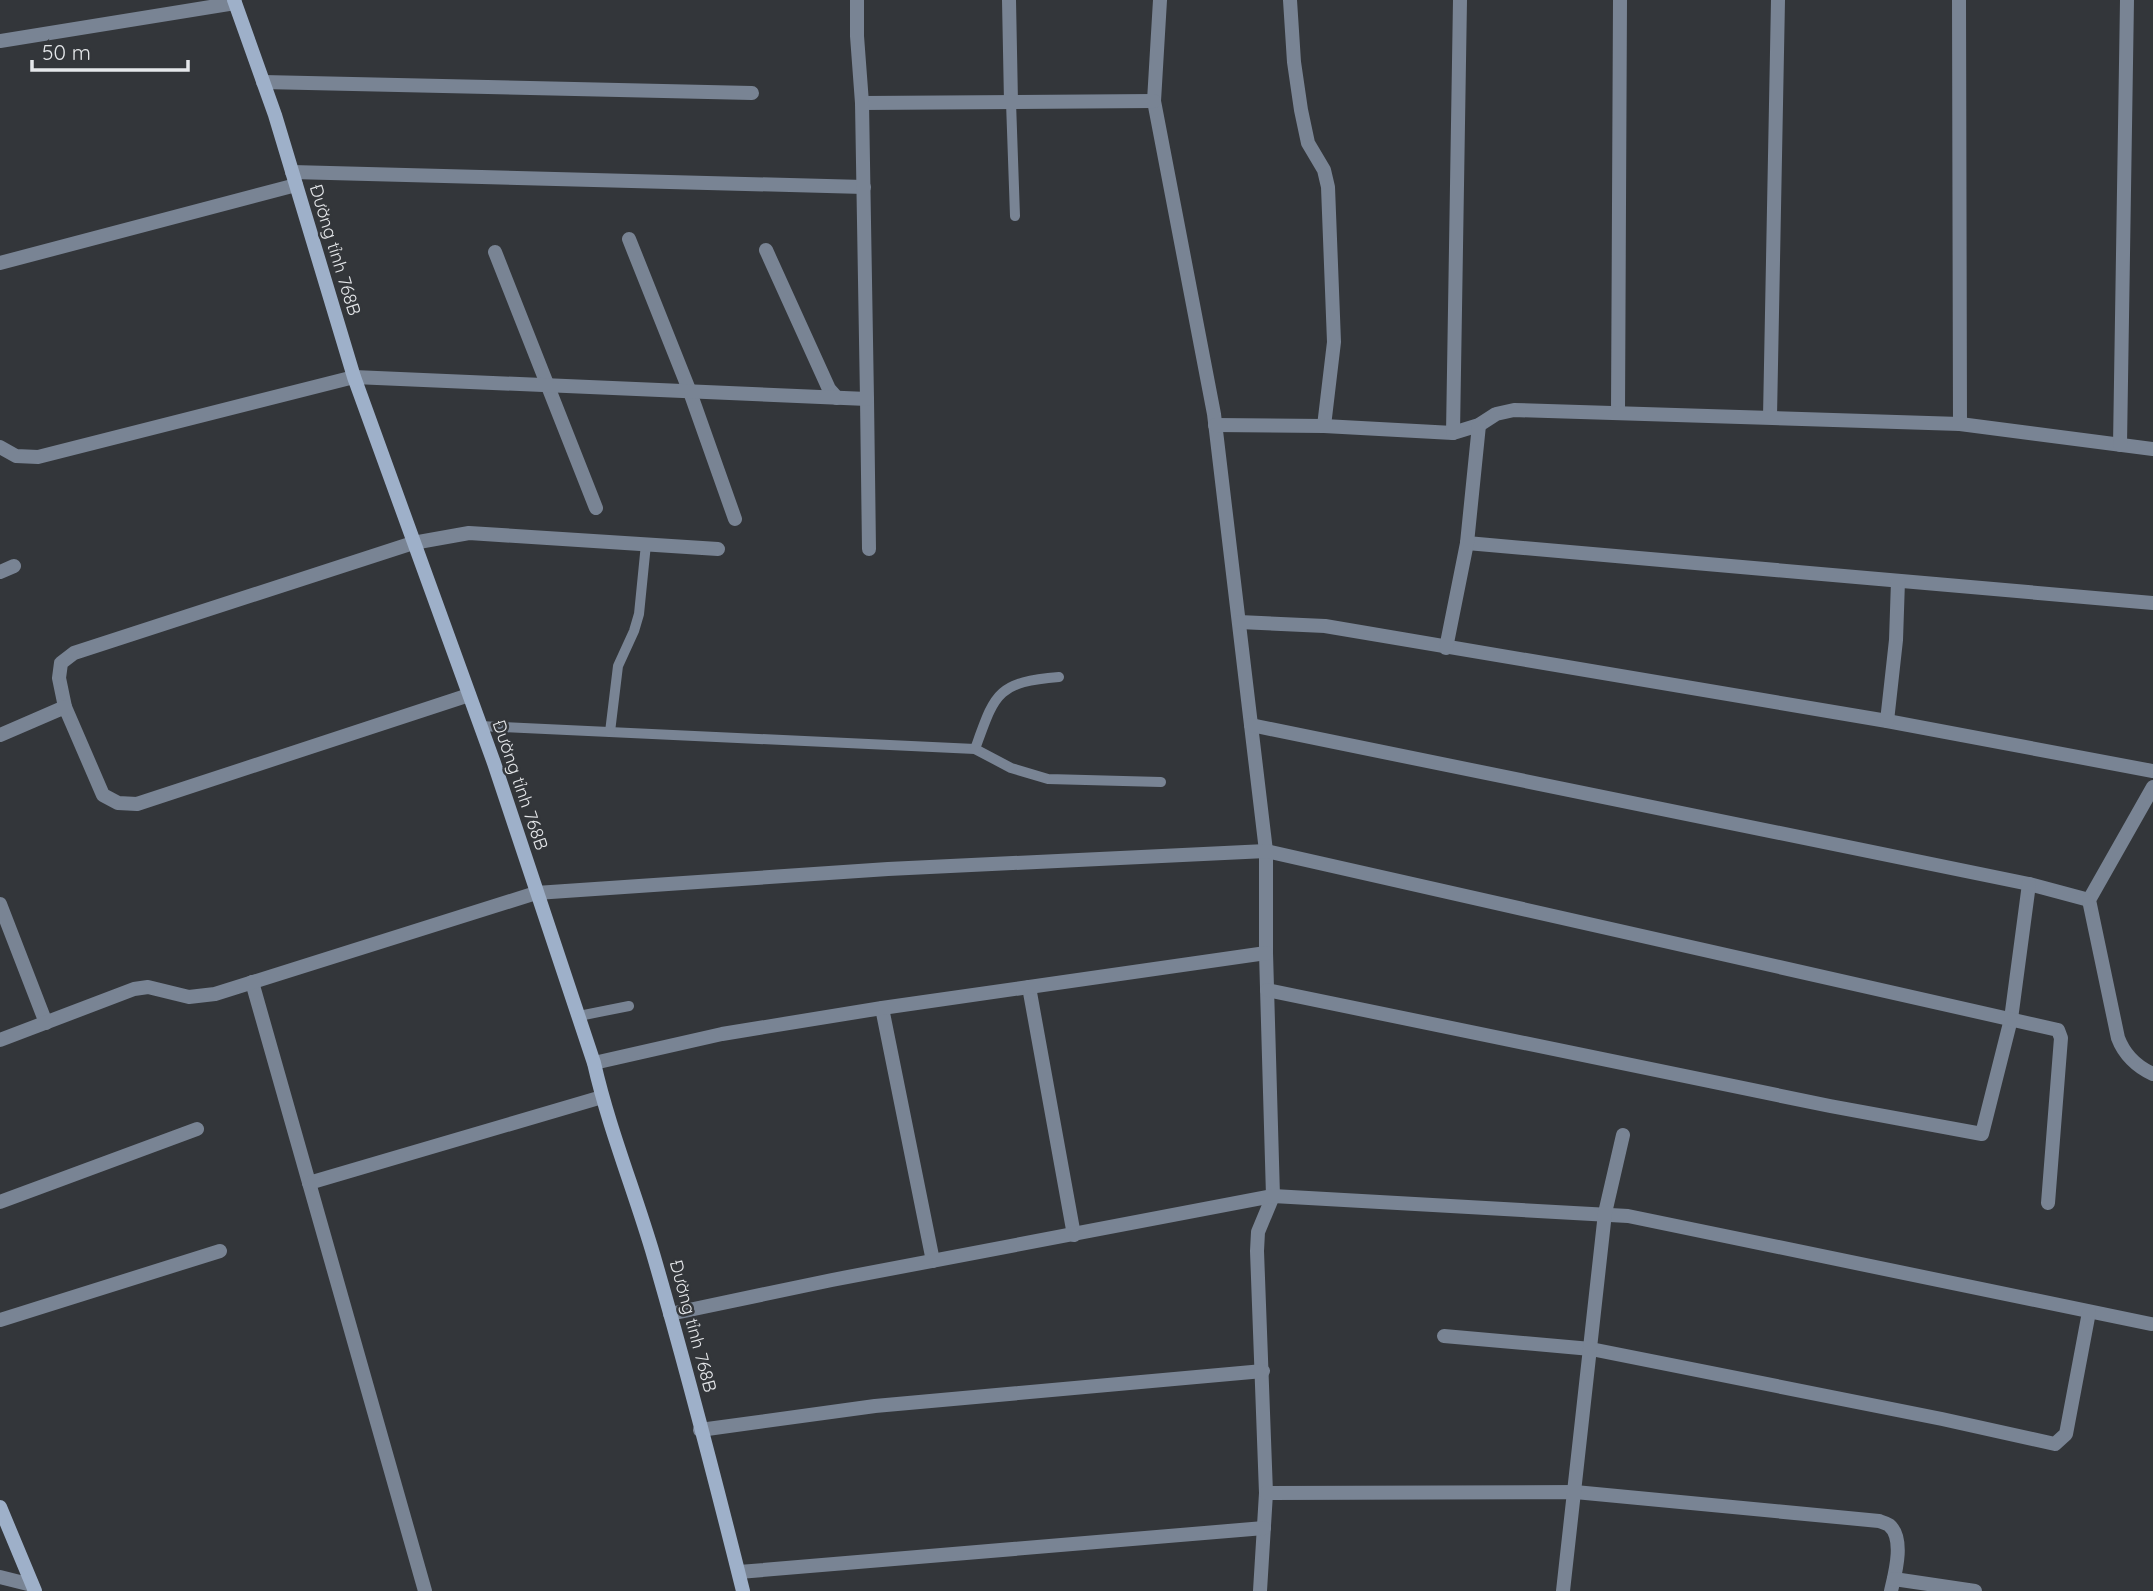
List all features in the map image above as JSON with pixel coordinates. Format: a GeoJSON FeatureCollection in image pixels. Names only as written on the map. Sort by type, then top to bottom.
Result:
{"type":"FeatureCollection","features":[{"type":"Feature","properties":{"kind":"street"},"geometry":{"type":"LineString","coordinates":[[857,0],[864,187],[869,549]]}},
{"type":"Feature","properties":{"kind":"street"},"geometry":{"type":"LineString","coordinates":[[1009,0],[1011,102]]}},
{"type":"Feature","properties":{"kind":"street"},"geometry":{"type":"LineString","coordinates":[[1160,0],[1154,101],[1215,425],[1266,851],[1273,1196],[1258,1232],[1257,1251],[1266,1493],[1261,1591]]}},
{"type":"Feature","properties":{"kind":"street"},"geometry":{"type":"LineString","coordinates":[[1290,0],[1294,62],[1301,110],[1308,143],[1324,170],[1328,187],[1334,342],[1324,426]]}},
{"type":"Feature","properties":{"kind":"street"},"geometry":{"type":"LineString","coordinates":[[1453,433],[1460,0]]}},
{"type":"Feature","properties":{"kind":"street"},"geometry":{"type":"LineString","coordinates":[[1618,413],[1620,0]]}},
{"type":"Feature","properties":{"kind":"street"},"geometry":{"type":"LineString","coordinates":[[1770,417],[1778,0]]}},
{"type":"Feature","properties":{"kind":"street"},"geometry":{"type":"LineString","coordinates":[[1959,0],[1960,424]]}},
{"type":"Feature","properties":{"kind":"street"},"geometry":{"type":"LineString","coordinates":[[2120,444],[2127,0]]}},
{"type":"Feature","properties":{"kind":"street"},"geometry":{"type":"LineString","coordinates":[[0,41],[235,1]]}},
{"type":"Feature","properties":{"kind":"street","name":"Đường tỉnh 768B"},"geometry":{"type":"LineString","coordinates":[[235,1],[294,178],[354,377],[480,726],[579,1016],[602,1097],[653,1253],[743,1591]]}},
{"type":"Feature","properties":{"kind":"street"},"geometry":{"type":"LineString","coordinates":[[263,82],[752,93]]}},
{"type":"Feature","properties":{"kind":"street"},"geometry":{"type":"LineString","coordinates":[[862,103],[1154,101]]}},
{"type":"Feature","properties":{"kind":"street"},"geometry":{"type":"LineString","coordinates":[[0,263],[294,178],[864,187]]}},
{"type":"Feature","properties":{"kind":"street"},"geometry":{"type":"LineString","coordinates":[[629,239],[690,392],[735,519]]}},
{"type":"Feature","properties":{"kind":"street"},"geometry":{"type":"LineString","coordinates":[[766,250],[829,389],[837,398]]}},
{"type":"Feature","properties":{"kind":"street"},"geometry":{"type":"LineString","coordinates":[[495,252],[596,508]]}},
{"type":"Feature","properties":{"kind":"street"},"geometry":{"type":"LineString","coordinates":[[0,447],[16,456],[38,457],[354,377],[867,399]]}},
{"type":"Feature","properties":{"kind":"street"},"geometry":{"type":"LineString","coordinates":[[1215,425],[1324,426],[1453,433],[1479,425],[1505,410],[1960,424],[2153,449]]}},
{"type":"Feature","properties":{"kind":"street"},"geometry":{"type":"LineString","coordinates":[[1446,648],[1467,543],[1479,425]]}},
{"type":"Feature","properties":{"kind":"street"},"geometry":{"type":"LineString","coordinates":[[469,695],[137,804],[118,803],[103,796],[65,707],[59,678],[61,663],[74,653],[413,543],[469,533],[718,549]]}},
{"type":"Feature","properties":{"kind":"street"},"geometry":{"type":"LineString","coordinates":[[1467,543],[2153,603]]}},
{"type":"Feature","properties":{"kind":"street"},"geometry":{"type":"LineString","coordinates":[[0,572],[14,566]]}},
{"type":"Feature","properties":{"kind":"street"},"geometry":{"type":"LineString","coordinates":[[1887,721],[1896,640],[1898,581]]}},
{"type":"Feature","properties":{"kind":"street"},"geometry":{"type":"LineString","coordinates":[[1239,622],[1325,626],[1887,721],[2153,771]]}},
{"type":"Feature","properties":{"kind":"street"},"geometry":{"type":"LineString","coordinates":[[0,735],[65,707]]}},
{"type":"Feature","properties":{"kind":"street"},"geometry":{"type":"LineString","coordinates":[[1251,725],[2029,884],[2089,900]]}},
{"type":"Feature","properties":{"kind":"street"},"geometry":{"type":"LineString","coordinates":[[2153,787],[2089,900],[2122,1049],[2143,1069],[2153,1074]]}},
{"type":"Feature","properties":{"kind":"street"},"geometry":{"type":"LineString","coordinates":[[0,1040],[134,989],[148,987],[189,997],[200,996],[536,892],[888,869],[1266,851],[2058,1030],[2061,1038],[2048,1203]]}},
{"type":"Feature","properties":{"kind":"street"},"geometry":{"type":"LineString","coordinates":[[1267,990],[1803,1101],[1982,1134],[2011,1019],[2029,884]]}},
{"type":"Feature","properties":{"kind":"street"},"geometry":{"type":"LineString","coordinates":[[0,904],[46,1023]]}},
{"type":"Feature","properties":{"kind":"street"},"geometry":{"type":"LineString","coordinates":[[594,1063],[722,1034],[882,1008],[1266,953]]}},
{"type":"Feature","properties":{"kind":"street"},"geometry":{"type":"LineString","coordinates":[[252,982],[425,1591]]}},
{"type":"Feature","properties":{"kind":"street"},"geometry":{"type":"LineString","coordinates":[[1029,987],[1074,1235]]}},
{"type":"Feature","properties":{"kind":"street"},"geometry":{"type":"LineString","coordinates":[[882,1008],[933,1261]]}},
{"type":"Feature","properties":{"kind":"street"},"geometry":{"type":"LineString","coordinates":[[309,1183],[602,1097]]}},
{"type":"Feature","properties":{"kind":"street"},"geometry":{"type":"LineString","coordinates":[[0,1202],[197,1129]]}},
{"type":"Feature","properties":{"kind":"street"},"geometry":{"type":"LineString","coordinates":[[1563,1591],[1605,1213],[1623,1135]]}},
{"type":"Feature","properties":{"kind":"street"},"geometry":{"type":"LineString","coordinates":[[670,1314],[1273,1196],[1605,1213],[2151,1324]]}},
{"type":"Feature","properties":{"kind":"street"},"geometry":{"type":"LineString","coordinates":[[0,1320],[220,1251]]}},
{"type":"Feature","properties":{"kind":"street"},"geometry":{"type":"LineString","coordinates":[[1444,1336],[1591,1349],[2056,1444],[2066,1434],[2088,1312]]}},
{"type":"Feature","properties":{"kind":"street"},"geometry":{"type":"LineString","coordinates":[[700,1430],[875,1406],[1263,1371]]}},
{"type":"Feature","properties":{"kind":"street"},"geometry":{"type":"LineString","coordinates":[[1266,1493],[1575,1492],[1879,1521],[1889,1525],[1896,1535],[1892,1585],[1975,1591]]}},
{"type":"Feature","properties":{"kind":"street"},"geometry":{"type":"LineString","coordinates":[[0,1507],[34,1588]]}},
{"type":"Feature","properties":{"kind":"street"},"geometry":{"type":"LineString","coordinates":[[738,1572],[1264,1528]]}},
{"type":"Feature","properties":{"kind":"street"},"geometry":{"type":"LineString","coordinates":[[0,1577],[34,1588]]}},
{"type":"Feature","properties":{"kind":"lane"},"geometry":{"type":"LineString","coordinates":[[1011,102],[1015,216]]}},
{"type":"Feature","properties":{"kind":"lane"},"geometry":{"type":"LineString","coordinates":[[610,732],[618,666],[639,614],[646,544]]}},
{"type":"Feature","properties":{"kind":"lane"},"geometry":{"type":"LineString","coordinates":[[975,749],[989,711],[1003,690],[1037,678],[1059,677]]}},
{"type":"Feature","properties":{"kind":"lane"},"geometry":{"type":"LineString","coordinates":[[480,726],[975,749],[1011,768],[1048,779],[1161,782]]}},
{"type":"Feature","properties":{"kind":"lane"},"geometry":{"type":"LineString","coordinates":[[579,1016],[629,1006]]}}]}
